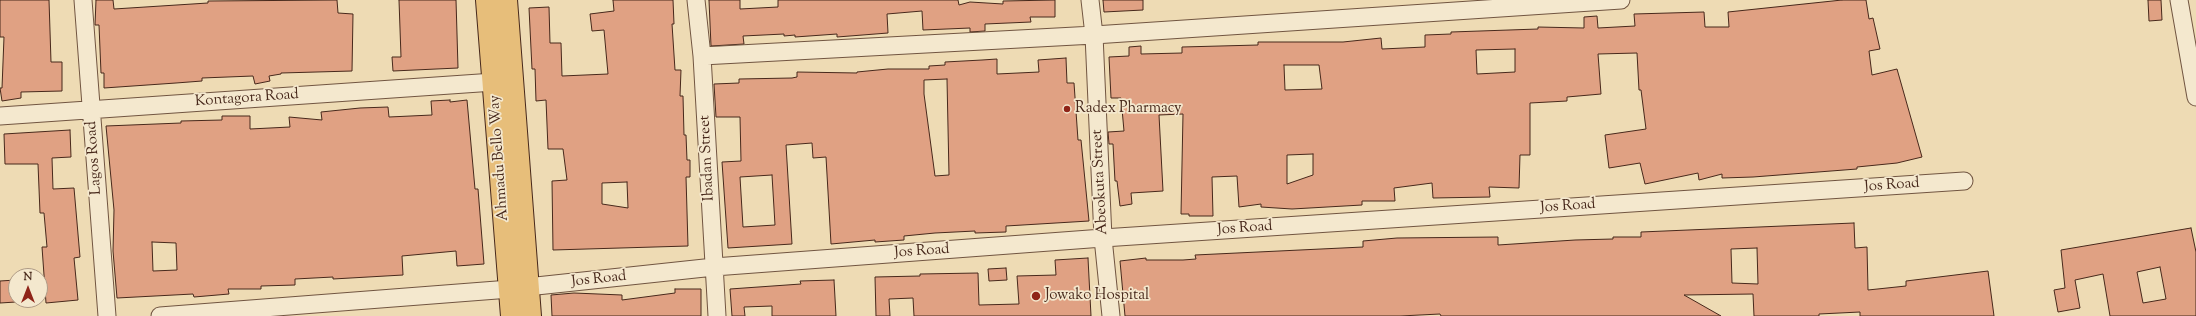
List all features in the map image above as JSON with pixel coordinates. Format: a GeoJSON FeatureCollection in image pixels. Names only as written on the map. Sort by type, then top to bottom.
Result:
{"type":"FeatureCollection","features":[{"type":"Feature","properties":{"kind":"main road","name":"Ahmadu Bello Way"},"geometry":{"type":"LineString","coordinates":[[487,0],[494,82],[519,288],[530,316]]}},
{"type":"Feature","properties":{"kind":"main road","name":"Ahmadu Bello Way"},"geometry":{"type":"LineString","coordinates":[[506,0],[519,288],[512,316]]}},
{"type":"Feature","properties":{"kind":"street","name":"Lagos Road"},"geometry":{"type":"LineString","coordinates":[[83,0],[107,316]]}},
{"type":"Feature","properties":{"kind":"street","name":"Ibadan Street"},"geometry":{"type":"LineString","coordinates":[[696,0],[702,56],[717,316]]}},
{"type":"Feature","properties":{"kind":"street","name":"Abeokuta Street"},"geometry":{"type":"LineString","coordinates":[[1090,0],[1094,35],[1103,238],[1111,316]]}},
{"type":"Feature","properties":{"kind":"street"},"geometry":{"type":"LineString","coordinates":[[702,56],[1094,35],[1621,0]]}},
{"type":"Feature","properties":{"kind":"street"},"geometry":{"type":"LineString","coordinates":[[2179,0],[2191,39],[2196,97]]}},
{"type":"Feature","properties":{"kind":"street","name":"Kontagora Road"},"geometry":{"type":"LineString","coordinates":[[0,116],[494,82]]}},
{"type":"Feature","properties":{"kind":"street","name":"Jos Road"},"geometry":{"type":"LineString","coordinates":[[160,316],[519,288],[714,267],[1103,238],[1964,181]]}},
{"type":"Feature","properties":{"kind":"building"},"geometry":{"type":"Polygon","coordinates":[[[0,0],[49,0],[51,62],[62,62],[62,91],[21,92],[21,98],[2,101],[0,88],[2,88],[4,37],[0,37],[0,0]]]}},
{"type":"Feature","properties":{"kind":"building"},"geometry":{"type":"Polygon","coordinates":[[[96,0],[113,0],[114,9],[208,3],[208,1],[337,0],[338,13],[353,14],[352,71],[281,73],[269,76],[270,81],[255,84],[253,76],[202,78],[202,81],[104,88],[104,73],[101,73],[99,25],[95,25],[96,0]]]}},
{"type":"Feature","properties":{"kind":"building"},"geometry":{"type":"Polygon","coordinates":[[[399,0],[456,0],[458,68],[393,71],[392,57],[401,57],[399,0]]]}},
{"type":"Feature","properties":{"kind":"building"},"geometry":{"type":"Polygon","coordinates":[[[613,0],[673,0],[674,24],[672,24],[675,70],[681,70],[680,96],[683,96],[684,135],[686,135],[687,160],[690,160],[690,177],[686,177],[688,246],[553,250],[552,181],[567,180],[563,149],[548,149],[546,100],[536,101],[535,69],[532,69],[529,8],[549,7],[550,43],[561,43],[562,76],[608,74],[604,30],[592,31],[590,14],[614,11],[613,0]],[[627,182],[602,183],[602,204],[628,208],[627,182]]]}},
{"type":"Feature","properties":{"kind":"building"},"geometry":{"type":"Polygon","coordinates":[[[709,0],[740,0],[740,9],[778,7],[778,0],[958,0],[959,5],[970,2],[1003,4],[1003,1],[1055,0],[1055,17],[1030,17],[1031,22],[985,24],[985,31],[970,32],[970,28],[923,30],[922,11],[887,14],[888,33],[837,37],[837,34],[795,37],[795,35],[784,36],[784,34],[743,36],[744,44],[711,46],[709,0]]]}},
{"type":"Feature","properties":{"kind":"building"},"geometry":{"type":"Polygon","coordinates":[[[1103,0],[1143,0],[1143,10],[1104,12],[1103,0]]]}},
{"type":"Feature","properties":{"kind":"building"},"geometry":{"type":"Polygon","coordinates":[[[1842,0],[1866,0],[1869,19],[1873,18],[1880,49],[1869,51],[1872,75],[1897,69],[1922,157],[1897,163],[1857,167],[1857,169],[1753,177],[1722,178],[1722,174],[1699,180],[1698,173],[1645,184],[1640,163],[1609,168],[1605,135],[1646,129],[1641,90],[1639,90],[1637,53],[1598,54],[1601,94],[1567,97],[1567,101],[1530,103],[1530,155],[1520,155],[1519,188],[1489,187],[1490,197],[1433,198],[1432,183],[1394,188],[1395,201],[1362,201],[1362,205],[1292,209],[1261,207],[1261,204],[1239,207],[1237,176],[1212,177],[1213,216],[1189,216],[1189,214],[1181,214],[1183,114],[1159,115],[1163,191],[1131,193],[1132,204],[1120,206],[1117,181],[1115,181],[1113,144],[1109,144],[1108,132],[1124,131],[1121,98],[1111,98],[1109,57],[1129,56],[1129,47],[1141,46],[1141,54],[1182,53],[1182,47],[1258,45],[1258,42],[1343,42],[1381,38],[1382,49],[1425,47],[1425,35],[1451,34],[1451,32],[1538,29],[1538,27],[1584,28],[1584,17],[1597,16],[1598,28],[1635,26],[1634,14],[1704,12],[1705,27],[1729,27],[1728,12],[1842,0]],[[1515,49],[1476,50],[1477,74],[1515,72],[1515,49]],[[1284,65],[1285,90],[1322,89],[1319,65],[1284,65]],[[1313,154],[1287,155],[1287,184],[1313,175],[1313,154]]]}},
{"type":"Feature","properties":{"kind":"building"},"geometry":{"type":"Polygon","coordinates":[[[2148,0],[2161,0],[2162,20],[2149,21],[2148,0]]]}},
{"type":"Feature","properties":{"kind":"building"},"geometry":{"type":"Polygon","coordinates":[[[1066,58],[1067,83],[1074,83],[1078,140],[1081,140],[1089,221],[1006,226],[1006,232],[975,233],[975,231],[935,233],[904,236],[904,240],[875,242],[875,240],[831,244],[826,157],[813,158],[812,143],[786,145],[792,244],[728,248],[722,162],[741,161],[740,117],[716,117],[714,84],[739,83],[739,79],[792,78],[797,77],[797,72],[857,73],[888,69],[929,69],[929,66],[945,65],[945,62],[997,59],[997,74],[1039,72],[1038,60],[1066,58]],[[947,79],[924,80],[924,94],[935,176],[949,175],[947,79]],[[772,175],[740,177],[743,227],[775,225],[772,175]]]}},
{"type":"Feature","properties":{"kind":"building"},"geometry":{"type":"Polygon","coordinates":[[[450,100],[450,102],[467,100],[475,189],[478,189],[484,264],[457,266],[456,251],[402,256],[403,275],[333,279],[333,277],[295,279],[295,285],[261,286],[261,289],[228,289],[229,294],[194,297],[193,294],[117,298],[113,251],[114,210],[106,126],[181,123],[181,121],[222,120],[222,116],[250,116],[250,129],[290,127],[289,117],[322,120],[321,112],[360,108],[388,107],[389,117],[432,115],[431,101],[450,100]],[[152,242],[153,271],[177,270],[176,243],[152,242]]]}},
{"type":"Feature","properties":{"kind":"building"},"geometry":{"type":"Polygon","coordinates":[[[70,130],[71,157],[52,158],[53,189],[74,188],[80,257],[74,258],[78,300],[48,303],[48,268],[44,268],[42,247],[47,247],[44,213],[40,213],[38,164],[5,164],[4,134],[70,130]]]}},
{"type":"Feature","properties":{"kind":"building"},"geometry":{"type":"Polygon","coordinates":[[[1854,223],[1855,248],[1867,247],[1868,290],[1906,286],[1906,281],[1988,271],[1994,316],[1860,316],[1860,312],[1819,314],[1819,316],[1754,316],[1753,294],[1684,295],[1721,316],[1441,316],[1440,314],[1400,316],[1125,316],[1120,261],[1146,258],[1146,260],[1183,260],[1196,259],[1195,255],[1363,247],[1363,241],[1397,238],[1498,237],[1498,245],[1613,239],[1613,237],[1641,237],[1641,232],[1854,223]],[[1757,248],[1731,249],[1732,283],[1758,284],[1757,248]]]}},
{"type":"Feature","properties":{"kind":"building"},"geometry":{"type":"Polygon","coordinates":[[[2191,228],[2196,252],[2196,316],[2110,316],[2103,274],[2075,280],[2080,308],[2058,312],[2054,290],[2065,288],[2061,250],[2191,228]],[[2160,267],[2137,272],[2143,303],[2166,299],[2160,267]]]}},
{"type":"Feature","properties":{"kind":"building"},"geometry":{"type":"Polygon","coordinates":[[[1088,258],[1091,316],[914,316],[913,298],[889,299],[890,316],[876,316],[875,277],[920,276],[920,274],[978,273],[979,305],[1019,304],[1017,276],[1056,275],[1055,260],[1088,258]]]}},
{"type":"Feature","properties":{"kind":"building"},"geometry":{"type":"Polygon","coordinates":[[[1006,268],[1007,280],[989,281],[988,269],[1006,268]]]}},
{"type":"Feature","properties":{"kind":"building"},"geometry":{"type":"Polygon","coordinates":[[[8,280],[8,302],[0,303],[0,281],[8,280]]]}},
{"type":"Feature","properties":{"kind":"building"},"geometry":{"type":"Polygon","coordinates":[[[834,280],[836,316],[772,316],[772,306],[744,307],[745,316],[732,316],[730,289],[801,284],[800,281],[834,280]]]}},
{"type":"Feature","properties":{"kind":"building"},"geometry":{"type":"Polygon","coordinates":[[[675,289],[701,289],[701,316],[552,316],[551,295],[574,293],[622,295],[622,300],[675,293],[675,289]]]}},
{"type":"Feature","properties":{"kind":"place","name":"Radex Pharmacy"},"geometry":{"type":"Point","coordinates":[1067,109]}},
{"type":"Feature","properties":{"kind":"place","name":"Jowako Hospital"},"geometry":{"type":"Point","coordinates":[1036,296]}}]}
